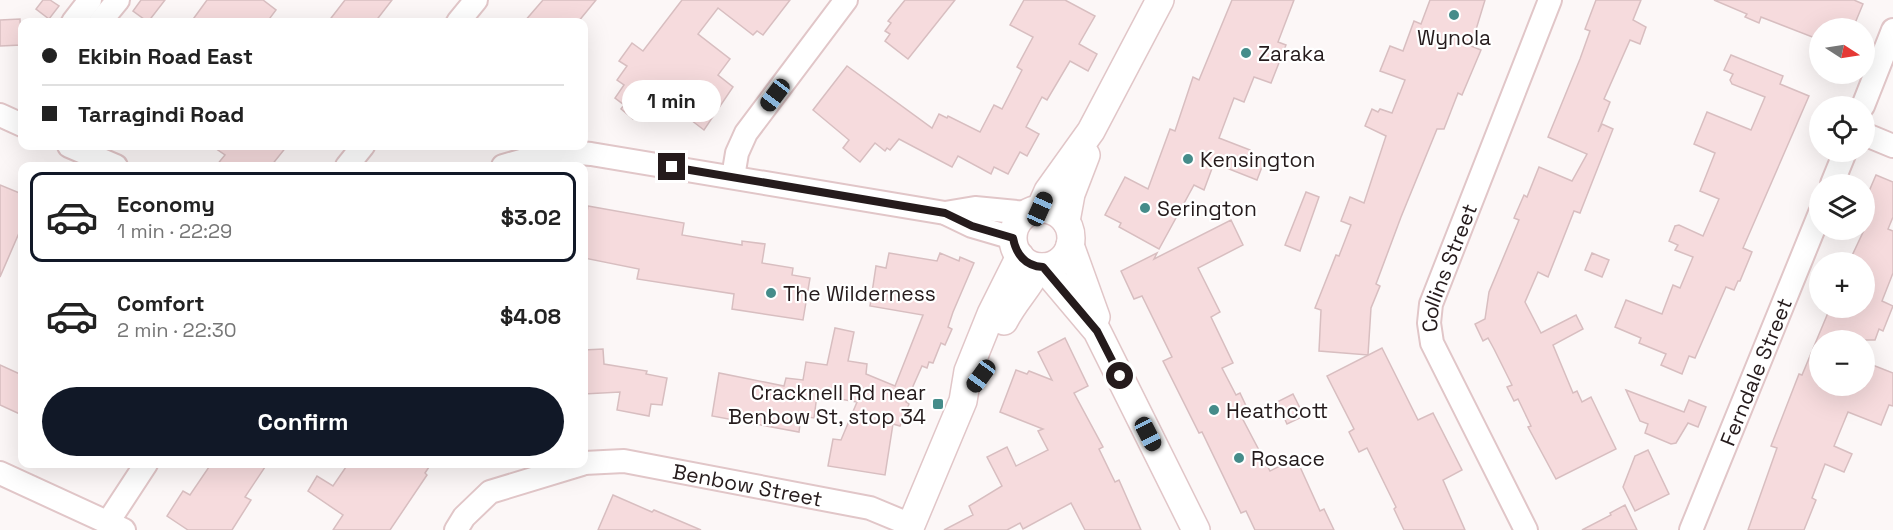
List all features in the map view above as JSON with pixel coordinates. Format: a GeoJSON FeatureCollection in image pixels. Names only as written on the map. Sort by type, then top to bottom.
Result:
{"type":"FeatureCollection","features":[{"type":"Feature","properties":{"kind":"street"},"geometry":{"type":"LineString","coordinates":[[76,18],[90,0]]}},
{"type":"Feature","properties":{"kind":"street"},"geometry":{"type":"LineString","coordinates":[[103,18],[118,0]]}},
{"type":"Feature","properties":{"kind":"street"},"geometry":{"type":"LineString","coordinates":[[461,18],[476,0]]}},
{"type":"Feature","properties":{"kind":"street"},"geometry":{"type":"LineString","coordinates":[[733,177],[737,153],[746,133],[846,0]]}},
{"type":"Feature","properties":{"kind":"street"},"geometry":{"type":"LineString","coordinates":[[1160,0],[1091,131],[1034,211],[1015,228],[1029,257],[1097,331],[1196,530]]}},
{"type":"Feature","properties":{"kind":"street","name":"Collins Street"},"geometry":{"type":"LineString","coordinates":[[1526,530],[1432,343],[1429,323],[1431,304],[1550,0]]}},
{"type":"Feature","properties":{"kind":"street"},"geometry":{"type":"LineString","coordinates":[[1867,96],[1893,30]]}},
{"type":"Feature","properties":{"kind":"street"},"geometry":{"type":"LineString","coordinates":[[515,162],[542,153],[570,151],[945,213],[1029,257],[1060,260],[1068,233],[1071,194],[1084,162],[1091,131]]}},
{"type":"Feature","properties":{"kind":"street"},"geometry":{"type":"LineString","coordinates":[[1875,139],[1893,146]]}},
{"type":"Feature","properties":{"kind":"street"},"geometry":{"type":"LineString","coordinates":[[78,150],[107,162]]}},
{"type":"Feature","properties":{"kind":"street"},"geometry":{"type":"LineString","coordinates":[[350,162],[360,150]]}},
{"type":"Feature","properties":{"kind":"street"},"geometry":{"type":"LineString","coordinates":[[945,213],[975,207],[1059,214],[1095,310],[1097,331]]}},
{"type":"Feature","properties":{"kind":"street","name":"Ferndale Street"},"geometry":{"type":"LineString","coordinates":[[1691,530],[1809,240]]}},
{"type":"Feature","properties":{"kind":"street"},"geometry":{"type":"LineString","coordinates":[[910,527],[963,401],[981,376],[1009,310],[1031,283],[1029,257]]}},
{"type":"Feature","properties":{"kind":"street","name":"Benbow Street"},"geometry":{"type":"LineString","coordinates":[[588,463],[624,461],[870,508],[910,527]]}},
{"type":"Feature","properties":{"kind":"street"},"geometry":{"type":"LineString","coordinates":[[0,473],[116,526],[144,468]]}},
{"type":"Feature","properties":{"kind":"street","name":"Benbow Street"},"geometry":{"type":"LineString","coordinates":[[456,530],[464,517],[489,492],[567,468]]}},
{"type":"Feature","properties":{"kind":"building"},"geometry":{"type":"Polygon","coordinates":[[[43,0],[50,0],[59,6],[50,18],[36,9],[43,0]]]}},
{"type":"Feature","properties":{"kind":"building"},"geometry":{"type":"Polygon","coordinates":[[[141,0],[165,0],[151,18],[143,18],[133,11],[141,0]]]}},
{"type":"Feature","properties":{"kind":"building"},"geometry":{"type":"Polygon","coordinates":[[[207,0],[263,0],[276,10],[270,18],[194,18],[207,0]]]}},
{"type":"Feature","properties":{"kind":"building"},"geometry":{"type":"Polygon","coordinates":[[[345,0],[392,0],[378,18],[331,18],[345,0]]]}},
{"type":"Feature","properties":{"kind":"building"},"geometry":{"type":"Polygon","coordinates":[[[543,0],[596,0],[581,18],[527,18],[543,0]]]}},
{"type":"Feature","properties":{"kind":"building"},"geometry":{"type":"Polygon","coordinates":[[[682,0],[790,0],[763,35],[757,31],[753,35],[718,8],[698,34],[730,59],[718,75],[733,87],[704,130],[661,97],[644,119],[637,114],[633,119],[621,109],[624,105],[615,98],[624,85],[617,80],[627,66],[619,61],[632,43],[643,51],[682,0]]]}},
{"type":"Feature","properties":{"kind":"building"},"geometry":{"type":"Polygon","coordinates":[[[905,0],[955,0],[908,59],[885,41],[890,34],[885,31],[891,23],[888,21],[905,0]]]}},
{"type":"Feature","properties":{"kind":"building"},"geometry":{"type":"Polygon","coordinates":[[[1024,0],[1065,0],[1095,16],[1079,44],[1097,54],[1088,71],[1070,61],[1047,100],[1042,97],[1026,127],[1039,134],[1027,156],[1020,152],[1008,174],[994,167],[991,174],[958,156],[952,167],[899,139],[890,150],[887,148],[885,151],[875,143],[860,162],[843,148],[849,140],[813,110],[847,66],[932,128],[939,114],[980,132],[994,105],[1002,109],[1022,70],[1017,67],[1033,37],[1010,25],[1024,0]]]}},
{"type":"Feature","properties":{"kind":"building"},"geometry":{"type":"Polygon","coordinates":[[[1232,0],[1294,0],[1278,42],[1286,45],[1271,83],[1254,77],[1244,102],[1234,98],[1219,138],[1250,150],[1249,153],[1265,159],[1257,180],[1214,163],[1204,190],[1194,185],[1159,249],[1119,227],[1121,223],[1105,215],[1125,177],[1148,189],[1170,129],[1175,131],[1193,77],[1199,80],[1232,0]]]}},
{"type":"Feature","properties":{"kind":"building"},"geometry":{"type":"Polygon","coordinates":[[[1430,0],[1485,0],[1471,46],[1481,50],[1462,95],[1458,93],[1444,129],[1437,129],[1376,284],[1380,286],[1371,308],[1368,355],[1319,351],[1321,310],[1315,308],[1336,255],[1339,256],[1351,225],[1341,221],[1350,197],[1364,203],[1386,136],[1365,126],[1372,109],[1392,113],[1405,80],[1380,71],[1390,46],[1403,51],[1414,21],[1421,24],[1430,0]]]}},
{"type":"Feature","properties":{"kind":"building"},"geometry":{"type":"Polygon","coordinates":[[[1596,0],[1641,0],[1633,20],[1646,27],[1640,44],[1630,40],[1604,99],[1610,102],[1598,132],[1602,124],[1613,129],[1580,213],[1574,211],[1548,277],[1538,272],[1525,302],[1541,333],[1576,315],[1583,329],[1553,345],[1573,393],[1577,391],[1582,402],[1591,397],[1616,449],[1556,479],[1528,427],[1531,426],[1518,399],[1514,401],[1507,387],[1512,385],[1494,349],[1488,338],[1483,341],[1475,324],[1485,319],[1489,292],[1519,220],[1514,218],[1524,195],[1527,197],[1539,167],[1572,181],[1587,154],[1548,137],[1590,31],[1585,29],[1596,0]]]}},
{"type":"Feature","properties":{"kind":"building"},"geometry":{"type":"Polygon","coordinates":[[[1714,0],[1854,0],[1863,4],[1857,18],[1809,18],[1809,36],[1761,17],[1759,23],[1745,17],[1747,14],[1714,0]]]}},
{"type":"Feature","properties":{"kind":"building"},"geometry":{"type":"Polygon","coordinates":[[[18,19],[18,45],[0,46],[0,20],[18,19]]]}},
{"type":"Feature","properties":{"kind":"building"},"geometry":{"type":"Polygon","coordinates":[[[1731,55],[1783,76],[1780,84],[1809,96],[1743,248],[1752,252],[1740,281],[1734,290],[1726,287],[1695,358],[1689,356],[1682,374],[1661,365],[1666,354],[1639,343],[1641,338],[1615,327],[1626,300],[1662,314],[1673,285],[1680,288],[1693,257],[1675,250],[1678,245],[1669,241],[1675,226],[1679,225],[1703,236],[1719,199],[1700,191],[1715,153],[1694,144],[1707,112],[1751,130],[1765,97],[1732,84],[1730,80],[1733,74],[1724,70],[1731,55]]]}},
{"type":"Feature","properties":{"kind":"building"},"geometry":{"type":"Polygon","coordinates":[[[218,150],[284,150],[274,162],[219,162],[225,155],[218,150]]]}},
{"type":"Feature","properties":{"kind":"building"},"geometry":{"type":"Polygon","coordinates":[[[1876,175],[1893,182],[1893,217],[1888,229],[1893,231],[1893,273],[1882,301],[1893,306],[1883,331],[1879,329],[1875,340],[1875,330],[1821,330],[1826,318],[1875,318],[1875,252],[1854,252],[1859,240],[1875,240],[1876,175]]]}},
{"type":"Feature","properties":{"kind":"building"},"geometry":{"type":"Polygon","coordinates":[[[0,185],[18,192],[18,235],[0,277],[0,185]]]}},
{"type":"Feature","properties":{"kind":"building"},"geometry":{"type":"Polygon","coordinates":[[[1306,192],[1319,197],[1300,251],[1285,245],[1306,192]]]}},
{"type":"Feature","properties":{"kind":"building"},"geometry":{"type":"Polygon","coordinates":[[[588,206],[684,223],[682,235],[742,245],[742,241],[765,244],[762,263],[793,268],[792,275],[810,278],[803,320],[732,309],[734,294],[637,279],[639,269],[588,259],[588,206]]]}},
{"type":"Feature","properties":{"kind":"building"},"geometry":{"type":"Polygon","coordinates":[[[1231,220],[1243,245],[1198,268],[1220,312],[1211,317],[1233,363],[1222,368],[1236,395],[1240,393],[1247,408],[1239,412],[1270,471],[1296,458],[1320,511],[1324,509],[1334,530],[1255,530],[1246,511],[1241,513],[1202,432],[1199,433],[1163,361],[1172,357],[1142,296],[1134,299],[1121,271],[1157,253],[1154,259],[1231,220]]]}},
{"type":"Feature","properties":{"kind":"building"},"geometry":{"type":"Polygon","coordinates":[[[889,253],[937,261],[940,253],[959,261],[960,257],[974,263],[953,312],[948,327],[952,329],[945,345],[941,343],[933,363],[929,362],[927,368],[922,366],[906,402],[909,404],[900,426],[893,424],[885,475],[828,466],[833,439],[841,440],[857,402],[817,395],[814,418],[801,416],[799,432],[712,416],[719,373],[784,386],[786,378],[803,380],[806,362],[827,365],[835,328],[854,332],[848,361],[867,364],[866,374],[895,386],[923,315],[870,306],[876,266],[886,268],[889,253]]]}},
{"type":"Feature","properties":{"kind":"building"},"geometry":{"type":"Polygon","coordinates":[[[1592,253],[1609,260],[1602,277],[1585,270],[1592,253]]]}},
{"type":"Feature","properties":{"kind":"building"},"geometry":{"type":"Polygon","coordinates":[[[1065,338],[1088,386],[1074,393],[1103,447],[1099,449],[1115,482],[1119,480],[1141,530],[1085,530],[1071,503],[1023,529],[1020,523],[1007,530],[944,530],[973,515],[969,506],[1002,486],[987,457],[1007,447],[1016,466],[1048,450],[1038,431],[1043,429],[1000,412],[1016,370],[1027,374],[1029,371],[1052,380],[1038,352],[1065,338]]]}},
{"type":"Feature","properties":{"kind":"building"},"geometry":{"type":"Polygon","coordinates":[[[1382,348],[1418,420],[1433,413],[1462,470],[1443,480],[1465,530],[1404,530],[1394,509],[1396,507],[1367,448],[1359,452],[1349,432],[1354,429],[1327,376],[1382,348]]]}},
{"type":"Feature","properties":{"kind":"building"},"geometry":{"type":"Polygon","coordinates":[[[603,349],[604,364],[647,371],[646,374],[667,378],[662,405],[651,404],[649,416],[617,410],[620,392],[588,394],[588,350],[603,349]]]}},
{"type":"Feature","properties":{"kind":"building"},"geometry":{"type":"Polygon","coordinates":[[[1809,358],[1809,396],[1875,396],[1875,366],[1893,373],[1893,406],[1889,405],[1881,425],[1848,412],[1834,446],[1852,454],[1844,472],[1825,464],[1812,498],[1816,500],[1804,530],[1748,530],[1777,448],[1771,446],[1799,374],[1802,375],[1809,358]]]}},
{"type":"Feature","properties":{"kind":"building"},"geometry":{"type":"Polygon","coordinates":[[[0,365],[18,373],[18,413],[0,405],[0,365]]]}},
{"type":"Feature","properties":{"kind":"building"},"geometry":{"type":"Polygon","coordinates":[[[1626,390],[1684,412],[1689,400],[1706,407],[1698,427],[1688,423],[1676,443],[1671,444],[1645,433],[1648,424],[1640,421],[1626,390]]]}},
{"type":"Feature","properties":{"kind":"building"},"geometry":{"type":"Polygon","coordinates":[[[1293,394],[1304,416],[1287,424],[1277,402],[1293,394]]]}},
{"type":"Feature","properties":{"kind":"building"},"geometry":{"type":"Polygon","coordinates":[[[1648,450],[1669,494],[1635,511],[1623,487],[1635,456],[1648,450]]]}},
{"type":"Feature","properties":{"kind":"building"},"geometry":{"type":"Polygon","coordinates":[[[208,468],[264,468],[245,497],[251,500],[232,530],[188,530],[167,516],[183,491],[190,495],[208,468]]]}},
{"type":"Feature","properties":{"kind":"building"},"geometry":{"type":"Polygon","coordinates":[[[345,468],[428,468],[425,473],[427,475],[390,530],[333,530],[343,515],[308,491],[317,476],[333,486],[345,468]]]}},
{"type":"Feature","properties":{"kind":"building"},"geometry":{"type":"Polygon","coordinates":[[[613,495],[652,512],[654,510],[701,530],[598,530],[613,495]]]}},
{"type":"Feature","properties":{"kind":"building"},"geometry":{"type":"Polygon","coordinates":[[[1625,505],[1637,530],[1582,530],[1611,515],[1610,513],[1625,505]]]}},
{"type":"Feature","properties":{"kind":"place","name":"Wynola"},"geometry":{"type":"Point","coordinates":[1454,15]}},
{"type":"Feature","properties":{"kind":"place","name":"Zaraka"},"geometry":{"type":"Point","coordinates":[1246,53]}},
{"type":"Feature","properties":{"kind":"place","name":"Kensington"},"geometry":{"type":"Point","coordinates":[1188,159]}},
{"type":"Feature","properties":{"kind":"place","name":"Serington"},"geometry":{"type":"Point","coordinates":[1145,208]}},
{"type":"Feature","properties":{"kind":"place","name":"The Wilderness"},"geometry":{"type":"Point","coordinates":[771,293]}},
{"type":"Feature","properties":{"kind":"place","name":"Cracknell Rd near Benbow St, stop 34"},"geometry":{"type":"Point","coordinates":[938,404]}},
{"type":"Feature","properties":{"kind":"place","name":"Heathcott"},"geometry":{"type":"Point","coordinates":[1214,410]}},
{"type":"Feature","properties":{"kind":"place","name":"Rosace"},"geometry":{"type":"Point","coordinates":[1239,458]}},
{"type":"Feature","properties":{"kind":"route"},"geometry":{"type":"LineString","coordinates":[[672,167],[945,213],[972,226],[1013,238],[1020,256],[1032,265],[1043,267],[1097,331],[1120,376]]}}]}
